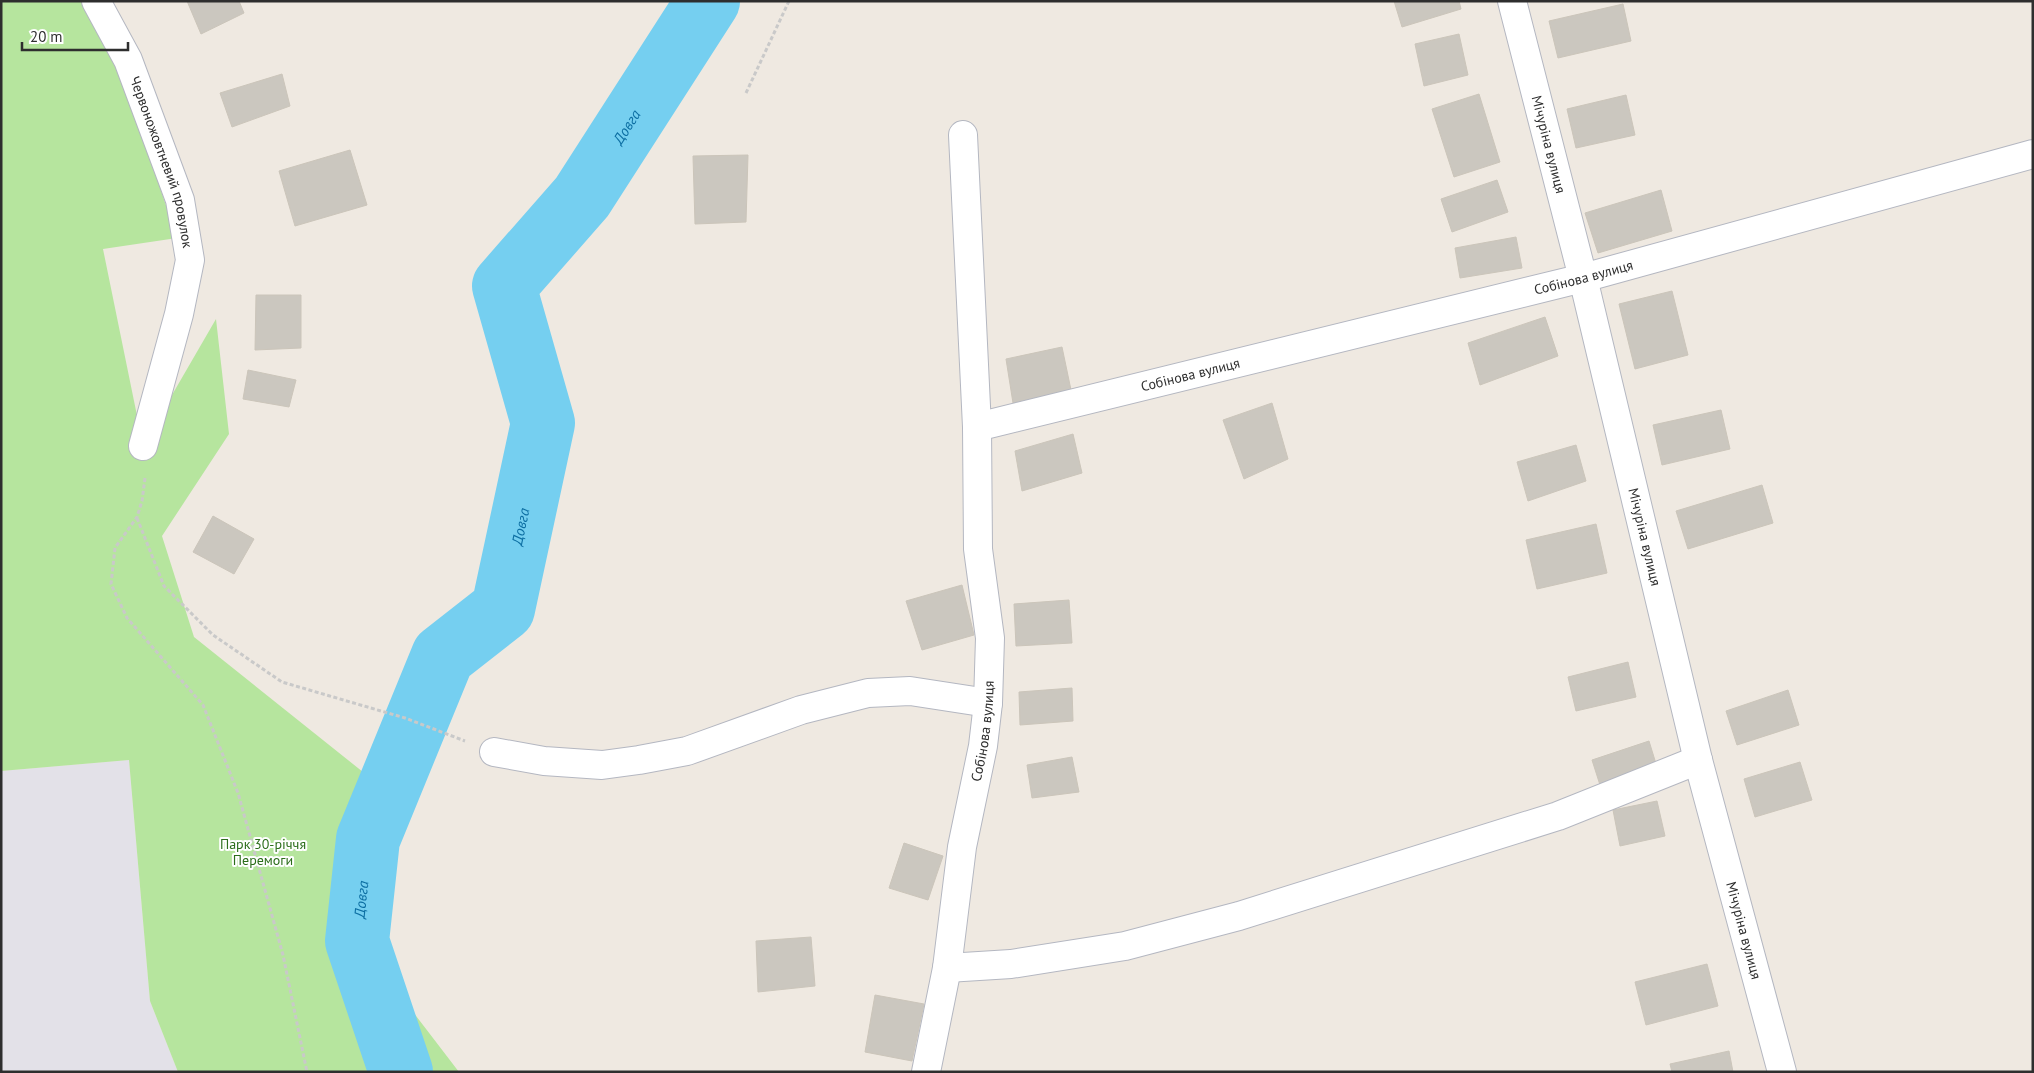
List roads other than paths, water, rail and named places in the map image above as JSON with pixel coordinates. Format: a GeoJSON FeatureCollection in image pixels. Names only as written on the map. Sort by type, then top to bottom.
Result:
{"type":"FeatureCollection","features":[{"type":"Feature","properties":{"kind":"street","name":"Червоножовтневий провулок"},"geometry":{"type":"LineString","coordinates":[[96,1],[128,60],[180,200],[190,260],[179,314],[144,446]]}},
{"type":"Feature","properties":{"kind":"street","name":"Мічуріна вулиця"},"geometry":{"type":"LineString","coordinates":[[1512,1],[1583,278],[1698,760],[1782,1072]]}},
{"type":"Feature","properties":{"kind":"street"},"geometry":{"type":"LineString","coordinates":[[963,134],[977,427]]}},
{"type":"Feature","properties":{"kind":"street","name":"Собінова вулиця"},"geometry":{"type":"LineString","coordinates":[[926,1072],[946,968],[962,847],[983,746],[988,702],[990,638],[978,548],[977,427],[1583,278],[2033,154]]}},
{"type":"Feature","properties":{"kind":"street"},"geometry":{"type":"LineString","coordinates":[[494,752],[544,761],[602,765],[687,751],[801,710],[868,693],[910,691],[988,702]]}},
{"type":"Feature","properties":{"kind":"street"},"geometry":{"type":"LineString","coordinates":[[946,968],[1011,964],[1125,946],[1239,916],[1558,816],[1698,760]]}},
{"type":"Feature","properties":{"kind":"waterway","name":"Довга"},"geometry":{"type":"LineString","coordinates":[[401,1072],[357,941],[368,839],[443,656],[503,609],[543,423],[504,286],[582,197],[708,1]]}},
{"type":"Feature","properties":{"kind":"park label","name":"Парк 30-річчя Перемоги"},"geometry":{"type":"Point","coordinates":[263,852]}}]}
